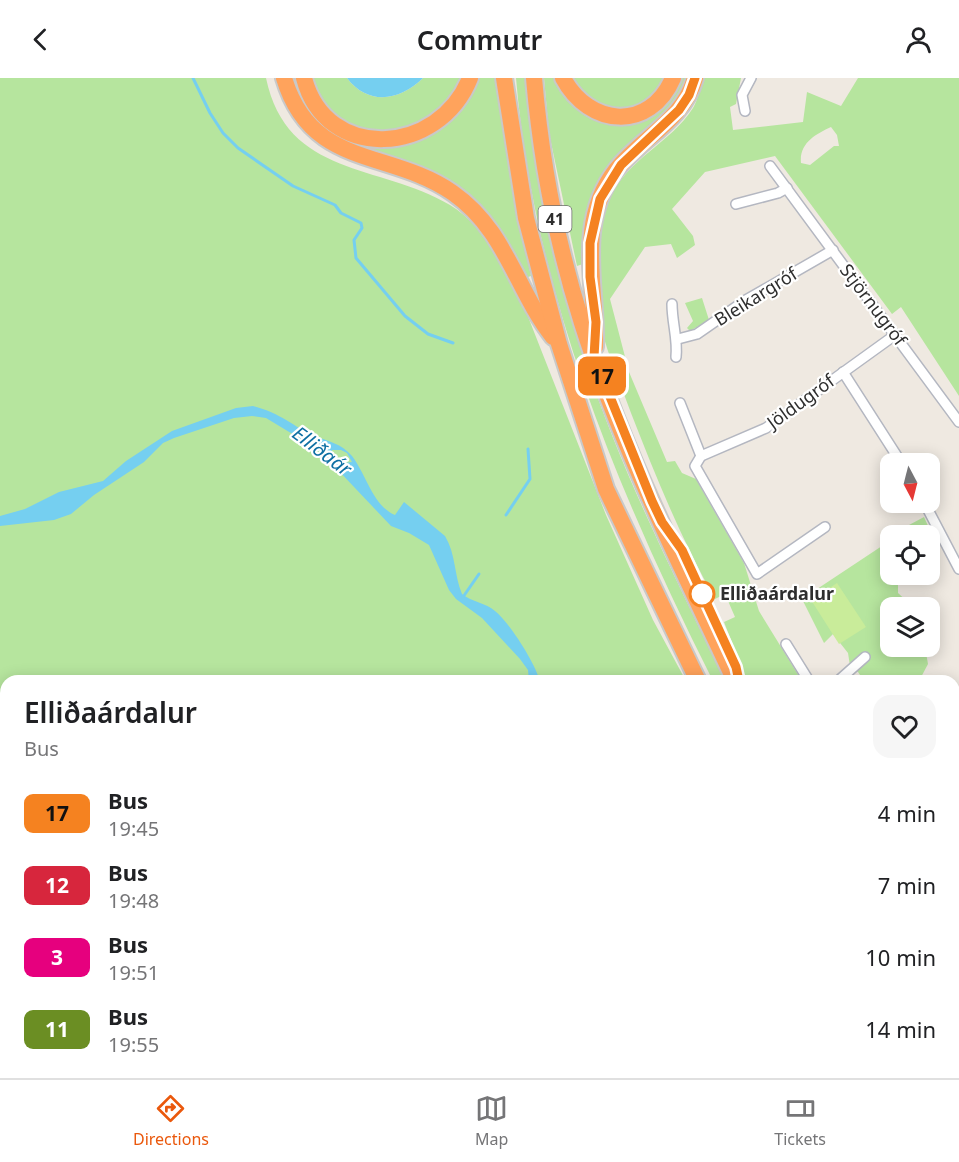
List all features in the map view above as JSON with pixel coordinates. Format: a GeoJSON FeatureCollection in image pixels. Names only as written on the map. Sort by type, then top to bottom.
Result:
{"type":"FeatureCollection","features":[{"type":"Feature","properties":{"kind":"highway"},"geometry":{"type":"LineString","coordinates":[[284,78],[300,114],[326,140],[350,153],[436,182],[472,208],[503,249],[541,322],[559,344]]}},
{"type":"Feature","properties":{"kind":"highway"},"geometry":{"type":"LineString","coordinates":[[304,78],[317,106],[336,124],[356,135],[386,140],[419,134],[431,127],[452,108],[470,78]]}},
{"type":"Feature","properties":{"kind":"highway","name":"41"},"geometry":{"type":"LineString","coordinates":[[504,78],[526,218],[559,344],[606,489],[695,675]]}},
{"type":"Feature","properties":{"kind":"highway","name":"41"},"geometry":{"type":"LineString","coordinates":[[534,78],[552,208],[581,322],[633,459],[732,675]]}},
{"type":"Feature","properties":{"kind":"highway"},"geometry":{"type":"LineString","coordinates":[[563,78],[573,96],[589,110],[621,117],[632,115],[654,103],[669,87],[673,78]]}},
{"type":"Feature","properties":{"kind":"highway"},"geometry":{"type":"LineString","coordinates":[[594,357],[596,322],[590,277],[590,243],[600,199],[621,165],[679,110],[689,95],[695,78]]}},
{"type":"Feature","properties":{"kind":"street"},"geometry":{"type":"LineString","coordinates":[[745,111],[741,94],[751,78]]}},
{"type":"Feature","properties":{"kind":"street","name":"Stjörnugróf"},"geometry":{"type":"LineString","coordinates":[[770,165],[959,422]]}},
{"type":"Feature","properties":{"kind":"street"},"geometry":{"type":"LineString","coordinates":[[736,204],[778,194],[787,188]]}},
{"type":"Feature","properties":{"kind":"street","name":"Bleikargróf"},"geometry":{"type":"LineString","coordinates":[[678,339],[698,334],[746,300],[832,250]]}},
{"type":"Feature","properties":{"kind":"street"},"geometry":{"type":"LineString","coordinates":[[672,304],[672,323],[678,339],[676,357]]}},
{"type":"Feature","properties":{"kind":"street","name":"Jöldugróf"},"geometry":{"type":"LineString","coordinates":[[701,456],[766,428],[895,335]]}},
{"type":"Feature","properties":{"kind":"street"},"geometry":{"type":"LineString","coordinates":[[843,372],[895,453]]}},
{"type":"Feature","properties":{"kind":"street"},"geometry":{"type":"LineString","coordinates":[[680,403],[701,456],[695,466],[757,574],[825,527]]}},
{"type":"Feature","properties":{"kind":"street"},"geometry":{"type":"LineString","coordinates":[[930,513],[959,570]]}},
{"type":"Feature","properties":{"kind":"street"},"geometry":{"type":"LineString","coordinates":[[786,644],[804,675]]}},
{"type":"Feature","properties":{"kind":"street"},"geometry":{"type":"LineString","coordinates":[[845,675],[865,657]]}},
{"type":"Feature","properties":{"kind":"green space"},"geometry":{"type":"Polygon","coordinates":[[[0,78],[266,78],[277,110],[294,134],[315,151],[339,163],[423,192],[450,205],[470,220],[494,250],[514,281],[606,515],[653,620],[683,675],[0,675],[0,78]]]}},
{"type":"Feature","properties":{"kind":"green space"},"geometry":{"type":"Polygon","coordinates":[[[291,78],[296,78],[324,120],[400,143],[473,78],[497,78],[510,173],[531,276],[525,278],[489,215],[459,188],[334,139],[299,99],[291,78]]]}},
{"type":"Feature","properties":{"kind":"green space"},"geometry":{"type":"Polygon","coordinates":[[[312,78],[347,78],[364,93],[384,97],[404,92],[423,78],[463,78],[444,110],[398,134],[353,130],[319,99],[312,78]]]}},
{"type":"Feature","properties":{"kind":"green space"},"geometry":{"type":"Polygon","coordinates":[[[516,78],[526,78],[544,186],[566,294],[600,405],[633,485],[722,675],[710,675],[644,536],[613,463],[585,388],[561,312],[541,236],[526,158],[516,78]]]}},
{"type":"Feature","properties":{"kind":"green space"},"geometry":{"type":"Polygon","coordinates":[[[544,78],[558,78],[572,104],[588,117],[603,123],[620,124],[636,122],[652,115],[665,106],[675,93],[681,78],[687,78],[682,92],[593,197],[586,218],[583,264],[577,266],[549,133],[544,78]]]}},
{"type":"Feature","properties":{"kind":"green space"},"geometry":{"type":"Polygon","coordinates":[[[568,78],[666,78],[640,108],[598,109],[568,78]]]}},
{"type":"Feature","properties":{"kind":"green space"},"geometry":{"type":"Polygon","coordinates":[[[704,78],[741,78],[736,104],[730,107],[733,130],[803,122],[807,92],[841,106],[858,78],[959,78],[959,396],[901,307],[892,314],[775,156],[705,172],[672,209],[693,236],[695,245],[677,258],[671,244],[645,247],[610,299],[629,372],[667,462],[675,461],[682,473],[696,479],[744,563],[759,611],[798,675],[745,675],[724,622],[735,617],[725,594],[715,599],[670,508],[615,370],[604,338],[595,295],[597,245],[610,198],[627,172],[673,131],[695,105],[704,78]],[[831,127],[810,140],[803,150],[801,163],[810,165],[834,146],[839,146],[837,135],[831,127]]]}},
{"type":"Feature","properties":{"kind":"green space"},"geometry":{"type":"Polygon","coordinates":[[[702,298],[709,320],[690,331],[687,328],[693,321],[685,303],[702,298]]]}},
{"type":"Feature","properties":{"kind":"green space"},"geometry":{"type":"Polygon","coordinates":[[[924,517],[928,525],[909,525],[924,517]]]}},
{"type":"Feature","properties":{"kind":"green space"},"geometry":{"type":"Polygon","coordinates":[[[880,547],[880,585],[898,585],[898,593],[902,597],[880,597],[880,657],[927,657],[928,664],[922,675],[860,675],[850,666],[848,653],[833,634],[824,643],[802,599],[880,547]]]}},
{"type":"Feature","properties":{"kind":"green space"},"geometry":{"type":"Polygon","coordinates":[[[837,583],[866,627],[839,644],[811,600],[837,583]]]}},
{"type":"Feature","properties":{"kind":"water"},"geometry":{"type":"Polygon","coordinates":[[[347,78],[423,78],[404,92],[384,97],[364,93],[347,78]]]}},
{"type":"Feature","properties":{"kind":"water","name":"Elliðaár"},"geometry":{"type":"Polygon","coordinates":[[[253,406],[279,416],[348,452],[357,463],[375,497],[387,511],[395,515],[404,502],[445,536],[449,543],[462,594],[491,608],[508,624],[538,675],[528,675],[528,670],[520,659],[482,618],[456,599],[449,590],[429,545],[391,526],[319,450],[266,418],[252,416],[234,418],[174,438],[163,443],[144,462],[94,495],[71,514],[54,520],[0,526],[0,516],[25,509],[59,492],[103,481],[126,461],[172,431],[236,408],[253,406]],[[332,450],[332,453],[344,463],[352,462],[347,453],[332,450]]]}},
{"type":"Feature","properties":{"kind":"waterway"},"geometry":{"type":"LineString","coordinates":[[193,78],[210,113],[223,133],[238,148],[293,186],[335,205],[341,213],[361,223],[362,228],[354,240],[356,258],[405,316],[428,334],[453,343]]}},
{"type":"Feature","properties":{"kind":"waterway"},"geometry":{"type":"LineString","coordinates":[[506,515],[530,479],[528,449]]}},
{"type":"Feature","properties":{"kind":"waterway"},"geometry":{"type":"LineString","coordinates":[[463,597],[479,574]]}},
{"type":"Feature","properties":{"kind":"bus line","name":"17"},"geometry":{"type":"LineString","coordinates":[[695,78],[689,95],[679,110],[621,165],[610,178],[600,199],[590,243],[592,305],[596,322],[594,357],[633,459],[662,522],[682,550],[738,675]]}},
{"type":"Feature","properties":{"kind":"place","name":"Elliðaárdalur"},"geometry":{"type":"Point","coordinates":[702,594]}}]}
